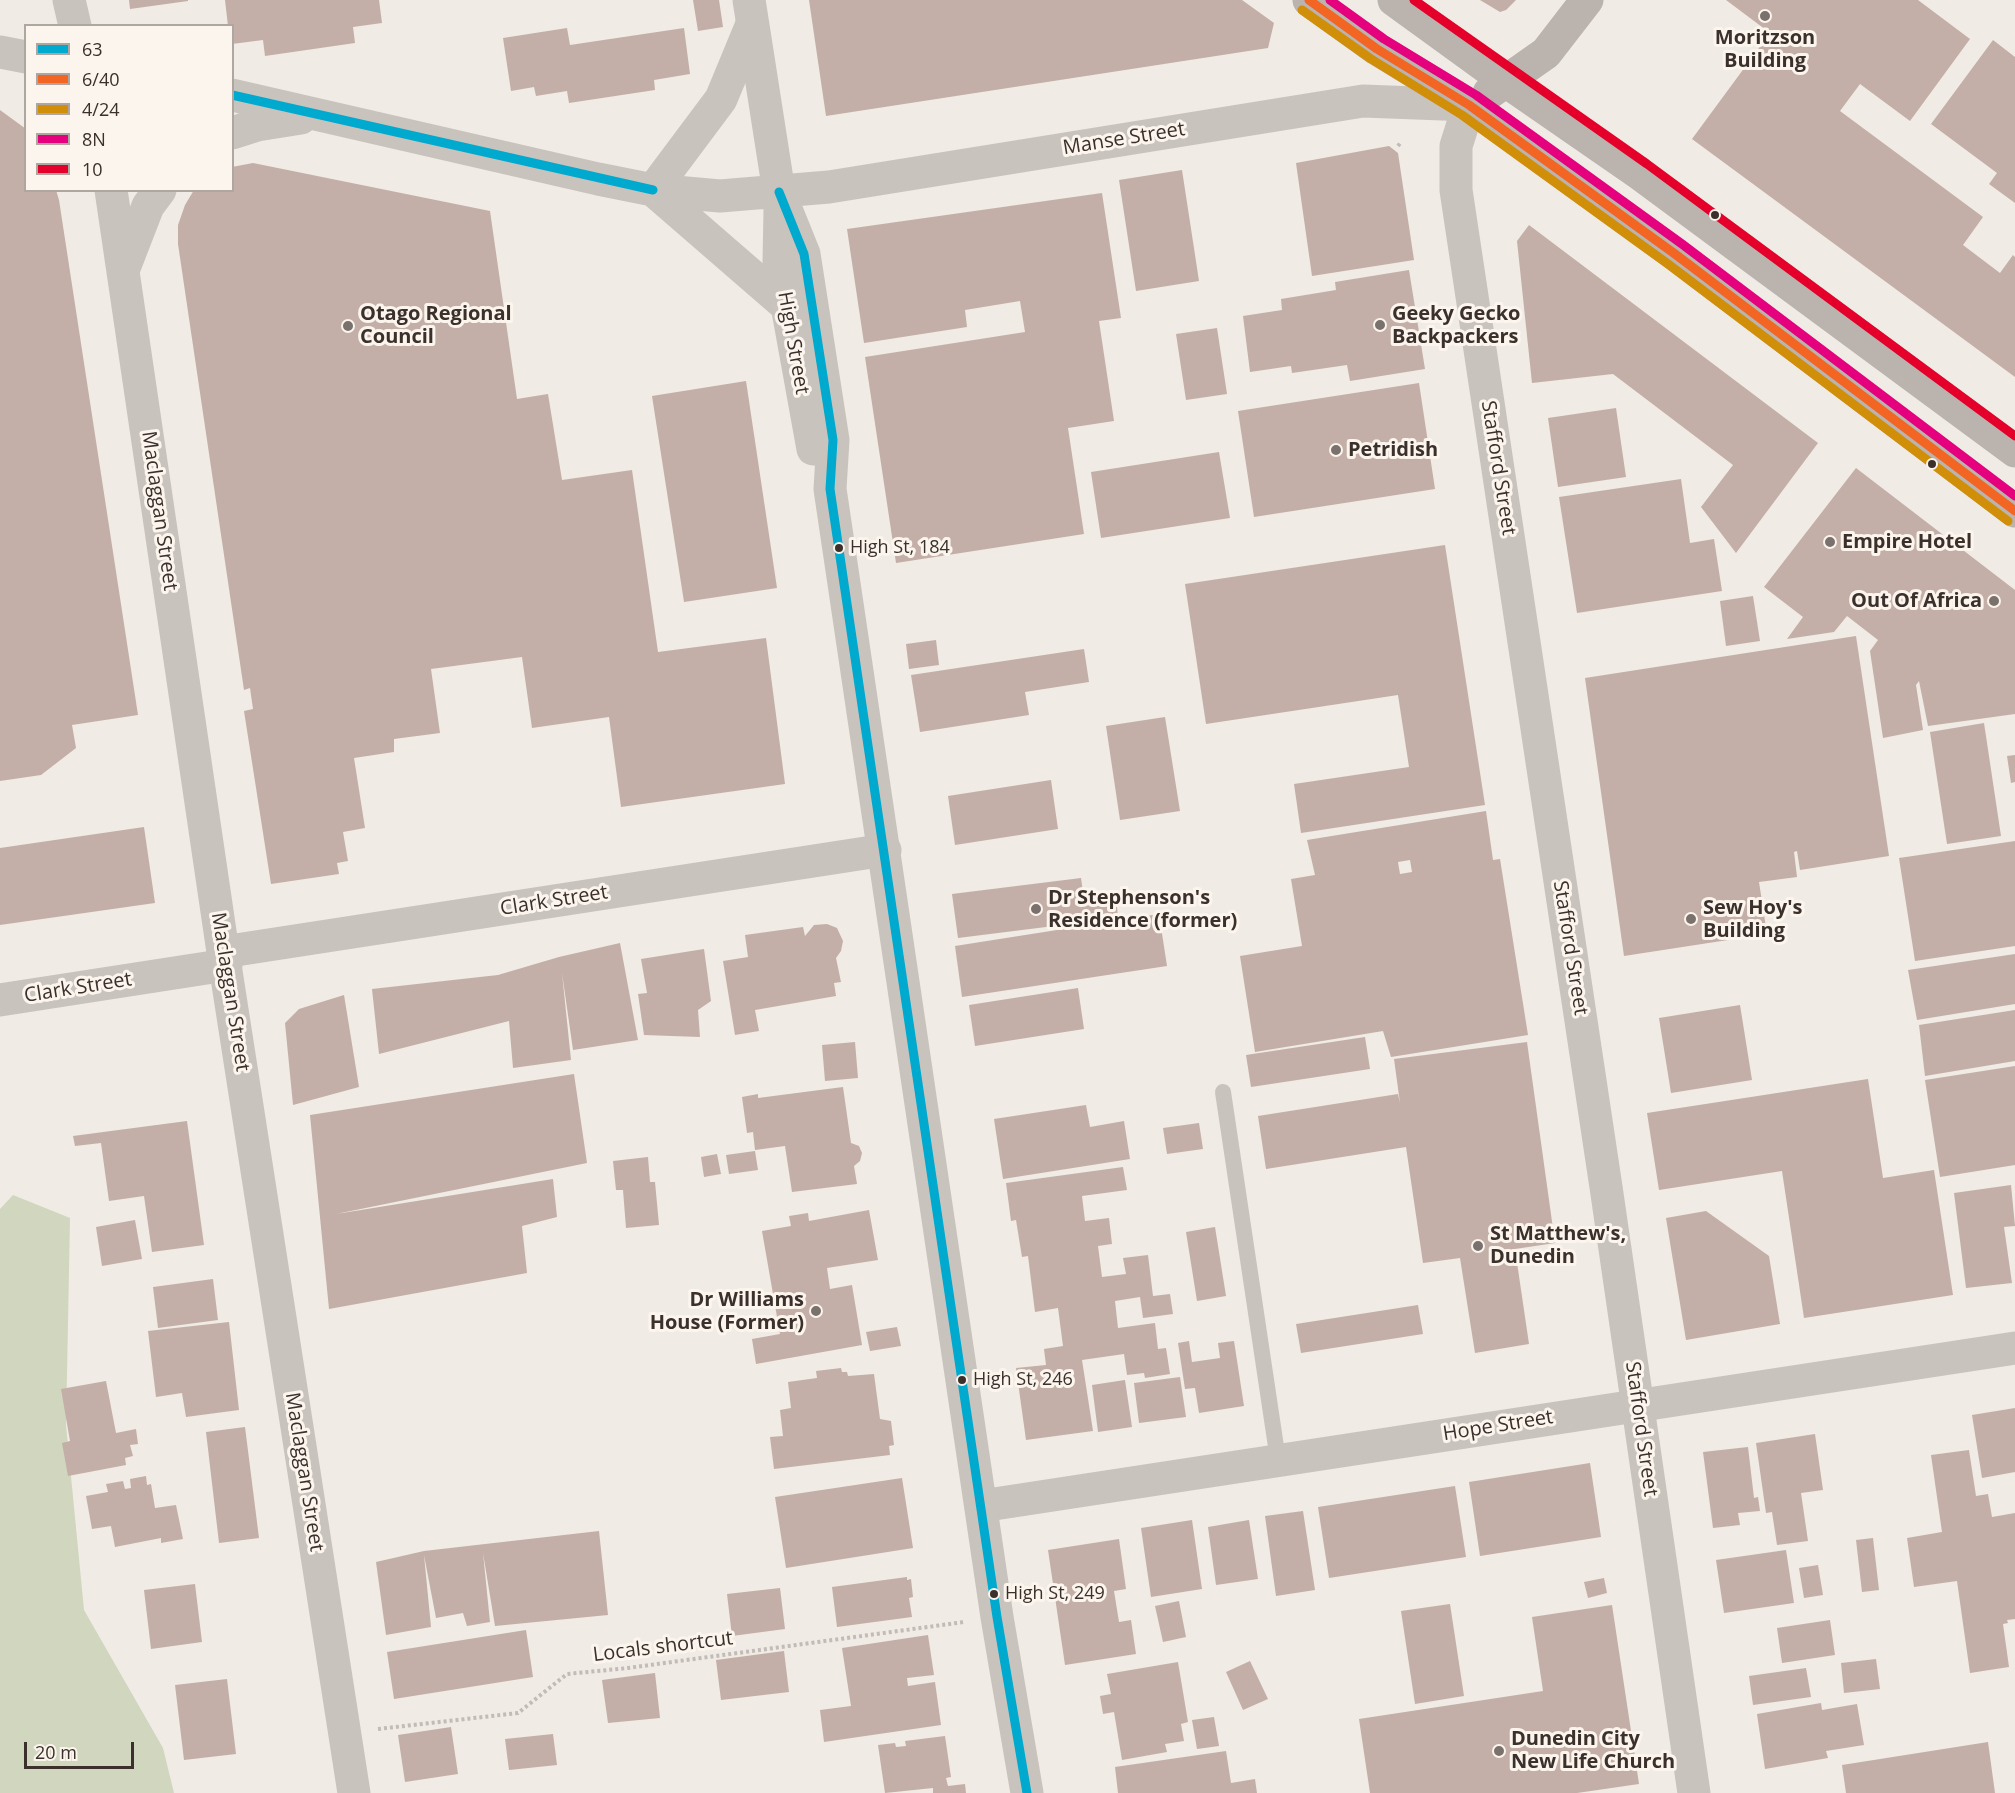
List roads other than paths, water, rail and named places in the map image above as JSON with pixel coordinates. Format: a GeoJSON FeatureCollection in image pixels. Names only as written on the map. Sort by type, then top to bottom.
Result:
{"type":"FeatureCollection","features":[{"type":"Feature","properties":{"kind":"main road"},"geometry":{"type":"LineString","coordinates":[[1310,0],[1377,49],[1469,105],[1675,254],[2015,511]]}},
{"type":"Feature","properties":{"kind":"main road"},"geometry":{"type":"LineString","coordinates":[[1394,0],[1640,174],[2015,451]]}},
{"type":"Feature","properties":{"kind":"main road"},"geometry":{"type":"LineString","coordinates":[[1469,105],[1507,82],[1546,53],[1587,0]]}},
{"type":"Feature","properties":{"kind":"street"},"geometry":{"type":"LineString","coordinates":[[69,0],[75,24]]}},
{"type":"Feature","properties":{"kind":"street"},"geometry":{"type":"LineString","coordinates":[[750,12],[721,99],[653,190],[788,307]]}},
{"type":"Feature","properties":{"kind":"street","name":"High Street"},"geometry":{"type":"LineString","coordinates":[[750,12],[779,192],[779,261],[810,443],[830,489]]}},
{"type":"Feature","properties":{"kind":"street"},"geometry":{"type":"LineString","coordinates":[[0,52],[24,57]]}},
{"type":"Feature","properties":{"kind":"street","name":"Manse Street"},"geometry":{"type":"LineString","coordinates":[[234,95],[653,190],[720,196],[829,187],[1363,101],[1469,105]]}},
{"type":"Feature","properties":{"kind":"street","name":"Stafford Street"},"geometry":{"type":"LineString","coordinates":[[1469,105],[1456,146],[1456,190],[1694,1793]]}},
{"type":"Feature","properties":{"kind":"street"},"geometry":{"type":"LineString","coordinates":[[234,132],[257,125],[317,115]]}},
{"type":"Feature","properties":{"kind":"street","name":"Maclaggan Street"},"geometry":{"type":"LineString","coordinates":[[111,192],[225,958],[354,1793]]}},
{"type":"Feature","properties":{"kind":"street"},"geometry":{"type":"LineString","coordinates":[[124,268],[148,206],[158,192]]}},
{"type":"Feature","properties":{"kind":"street","name":"High Street"},"geometry":{"type":"LineString","coordinates":[[779,192],[804,254],[832,440],[830,489],[997,1617],[1027,1793]]}},
{"type":"Feature","properties":{"kind":"street","name":"Clark Street"},"geometry":{"type":"LineString","coordinates":[[0,1000],[225,958],[885,850]]}},
{"type":"Feature","properties":{"kind":"street","name":"Hope Street"},"geometry":{"type":"LineString","coordinates":[[981,1506],[2015,1348]]}},
{"type":"Feature","properties":{"kind":"lane"},"geometry":{"type":"LineString","coordinates":[[1223,1092],[1278,1460]]}},
{"type":"Feature","properties":{"kind":"place","name":"Moritzson Building"},"geometry":{"type":"Point","coordinates":[1765,16]}},
{"type":"Feature","properties":{"kind":"place","name":"Geeky Gecko Backpackers"},"geometry":{"type":"Point","coordinates":[1380,325]}},
{"type":"Feature","properties":{"kind":"place","name":"Otago Regional Council"},"geometry":{"type":"Point","coordinates":[348,326]}},
{"type":"Feature","properties":{"kind":"place","name":"Petridish"},"geometry":{"type":"Point","coordinates":[1336,450]}},
{"type":"Feature","properties":{"kind":"place","name":"Empire Hotel"},"geometry":{"type":"Point","coordinates":[1830,542]}},
{"type":"Feature","properties":{"kind":"place","name":"High St, 184"},"geometry":{"type":"Point","coordinates":[839,548]}},
{"type":"Feature","properties":{"kind":"place","name":"Out Of Africa"},"geometry":{"type":"Point","coordinates":[1994,601]}},
{"type":"Feature","properties":{"kind":"place","name":"Dr Stephenson's Residence (former)"},"geometry":{"type":"Point","coordinates":[1036,909]}},
{"type":"Feature","properties":{"kind":"place","name":"Sew Hoy's Building"},"geometry":{"type":"Point","coordinates":[1691,919]}},
{"type":"Feature","properties":{"kind":"place","name":"St Matthew's, Dunedin"},"geometry":{"type":"Point","coordinates":[1478,1246]}},
{"type":"Feature","properties":{"kind":"place","name":"Dr Williams House (Former)"},"geometry":{"type":"Point","coordinates":[816,1311]}},
{"type":"Feature","properties":{"kind":"place","name":"High St, 246"},"geometry":{"type":"Point","coordinates":[962,1380]}},
{"type":"Feature","properties":{"kind":"place","name":"High St, 249"},"geometry":{"type":"Point","coordinates":[994,1594]}},
{"type":"Feature","properties":{"kind":"place","name":"Dunedin City New Life Church"},"geometry":{"type":"Point","coordinates":[1499,1751]}}]}
